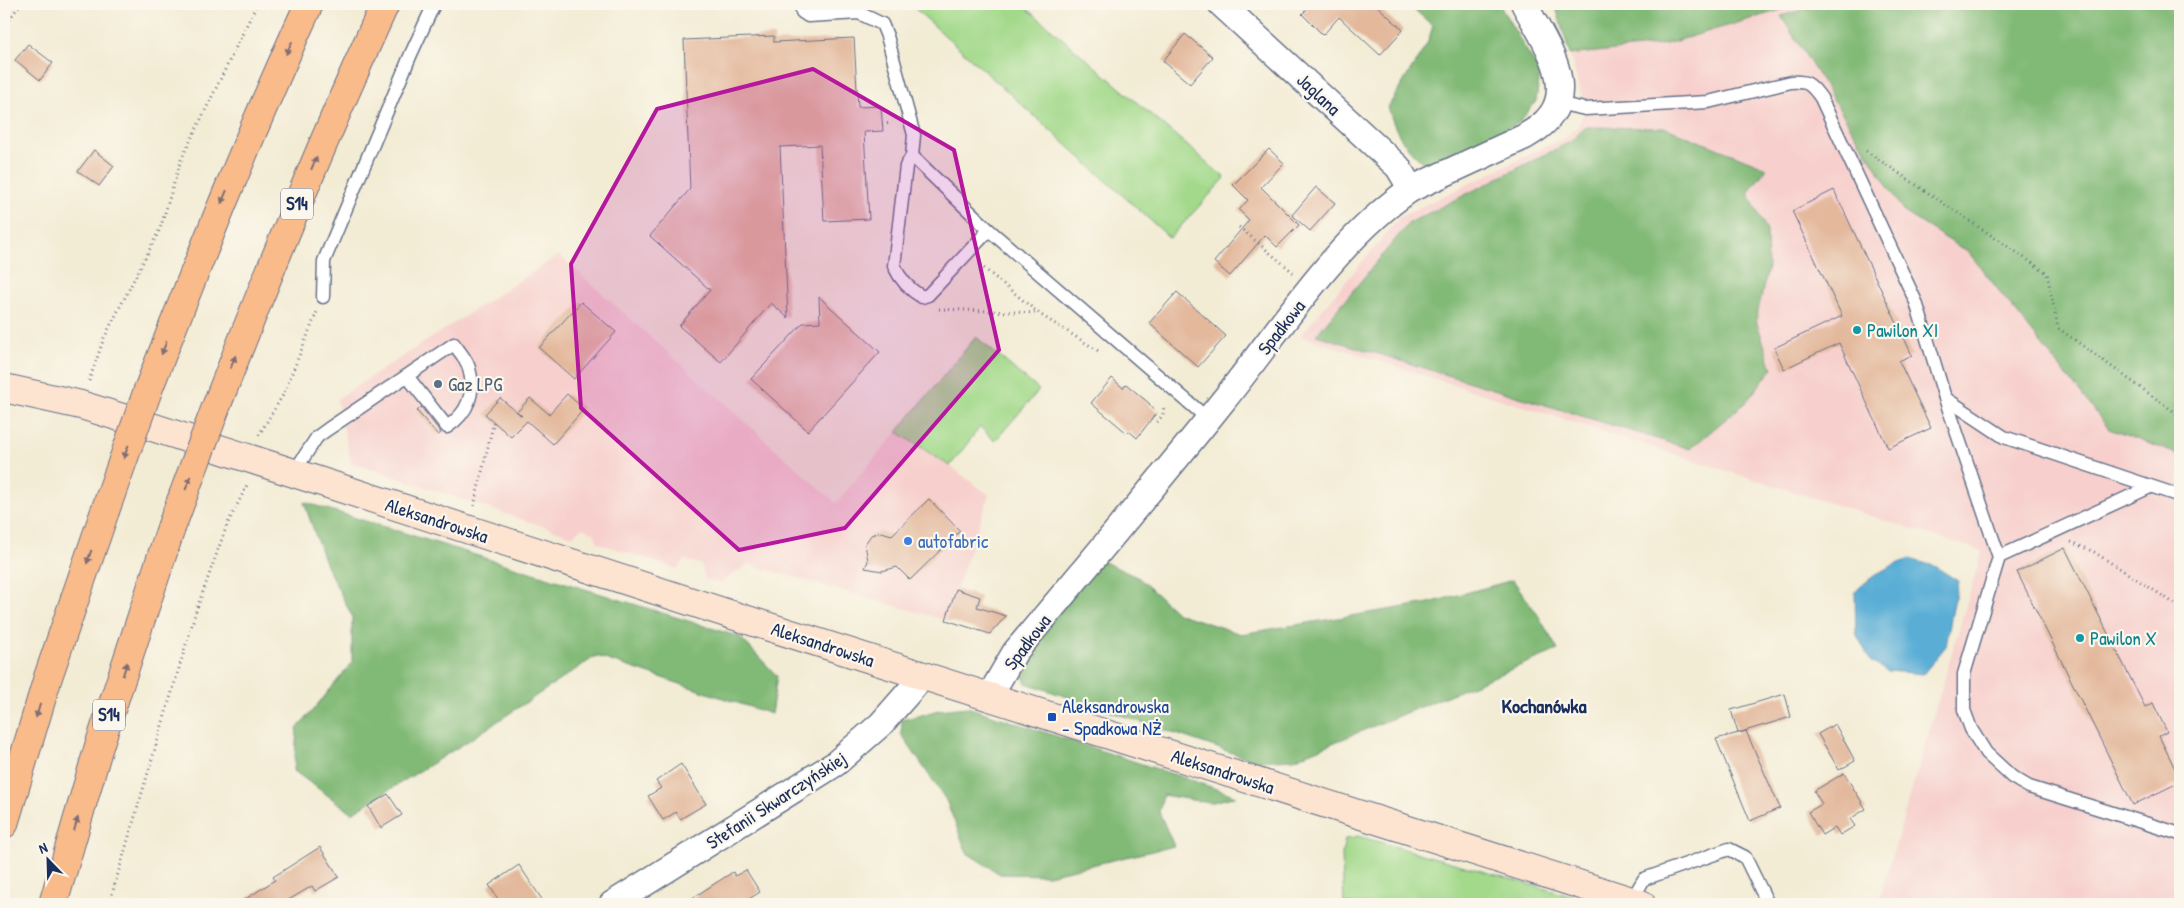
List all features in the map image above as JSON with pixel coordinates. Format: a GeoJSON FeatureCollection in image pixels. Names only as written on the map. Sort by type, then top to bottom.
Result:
{"type":"FeatureCollection","features":[{"type":"Feature","properties":{"kind":"highway"},"geometry":{"type":"LineString","coordinates":[[4,824],[48,677],[148,390],[208,237],[272,85],[309,4]]}},
{"type":"Feature","properties":{"kind":"highway","name":"S14"},"geometry":{"type":"LineString","coordinates":[[53,904],[99,746],[171,528],[275,255],[384,4]]}},
{"type":"Feature","properties":{"kind":"main road","name":"Aleksandrowska"},"geometry":{"type":"LineString","coordinates":[[4,388],[81,405],[294,472],[923,676],[1636,903]]}},
{"type":"Feature","properties":{"kind":"street","name":"Jaglana"},"geometry":{"type":"LineString","coordinates":[[1221,4],[1398,167],[1411,189]]}},
{"type":"Feature","properties":{"kind":"street","name":"Spadkowa"},"geometry":{"type":"LineString","coordinates":[[989,697],[1015,652],[1208,419],[1346,246],[1395,200],[1411,189],[1524,137],[1541,126],[1552,114],[1561,90],[1559,72],[1524,4]]}},
{"type":"Feature","properties":{"kind":"street","name":"Stefanii Skwarczyńskiej"},"geometry":{"type":"LineString","coordinates":[[612,904],[836,764],[881,724],[923,676]]}},
{"type":"Feature","properties":{"kind":"lane"},"geometry":{"type":"LineString","coordinates":[[323,297],[324,261],[407,63],[434,4]]}},
{"type":"Feature","properties":{"kind":"lane"},"geometry":{"type":"LineString","coordinates":[[801,4],[802,12],[808,16],[859,13],[882,24],[887,36],[914,135],[912,156],[906,166],[894,266],[898,276],[916,294],[922,297],[928,295],[989,230]]}},
{"type":"Feature","properties":{"kind":"lane"},"geometry":{"type":"LineString","coordinates":[[1557,103],[1585,109],[1708,102],[1791,82],[1804,81],[1813,87],[1821,98],[1916,302],[1945,398],[1999,557],[1964,674],[1964,710],[1971,729],[1986,753],[2012,777],[2029,787],[2180,834]]}},
{"type":"Feature","properties":{"kind":"lane"},"geometry":{"type":"LineString","coordinates":[[912,156],[989,230],[1208,419]]}},
{"type":"Feature","properties":{"kind":"lane"},"geometry":{"type":"LineString","coordinates":[[294,472],[317,437],[454,344],[469,366],[471,389],[468,407],[456,421],[447,427],[407,376]]}},
{"type":"Feature","properties":{"kind":"lane"},"geometry":{"type":"LineString","coordinates":[[1945,398],[2004,437],[2180,496]]}},
{"type":"Feature","properties":{"kind":"lane"},"geometry":{"type":"LineString","coordinates":[[1999,557],[2150,487]]}},
{"type":"Feature","properties":{"kind":"lane"},"geometry":{"type":"LineString","coordinates":[[1636,903],[1644,879],[1729,849],[1745,858],[1768,904]]}},
{"type":"Feature","properties":{"kind":"path"},"geometry":{"type":"LineString","coordinates":[[4,28],[20,4]]}},
{"type":"Feature","properties":{"kind":"path"},"geometry":{"type":"LineString","coordinates":[[81,405],[104,338],[160,229],[181,160],[257,4]]}},
{"type":"Feature","properties":{"kind":"path"},"geometry":{"type":"LineString","coordinates":[[1836,131],[2047,272],[2058,328],[2180,416]]}},
{"type":"Feature","properties":{"kind":"path"},"geometry":{"type":"LineString","coordinates":[[1238,227],[1312,288]]}},
{"type":"Feature","properties":{"kind":"path"},"geometry":{"type":"LineString","coordinates":[[967,254],[1038,313],[1107,356]]}},
{"type":"Feature","properties":{"kind":"path"},"geometry":{"type":"LineString","coordinates":[[109,904],[196,611],[252,459],[283,395],[323,297]]}},
{"type":"Feature","properties":{"kind":"path"},"geometry":{"type":"LineString","coordinates":[[929,308],[1038,313]]}},
{"type":"Feature","properties":{"kind":"path"},"geometry":{"type":"LineString","coordinates":[[1157,422],[1163,415],[1165,400]]}},
{"type":"Feature","properties":{"kind":"path"},"geometry":{"type":"LineString","coordinates":[[469,530],[494,421]]}},
{"type":"Feature","properties":{"kind":"path"},"geometry":{"type":"LineString","coordinates":[[2094,552],[2180,607]]}},
{"type":"Feature","properties":{"kind":"highlighted area"},"geometry":{"type":"Polygon","coordinates":[[[813,69],[954,150],[999,350],[845,528],[739,550],[581,408],[571,264],[657,109],[813,69]]]}},
{"type":"Feature","properties":{"kind":"shaded area"},"geometry":{"type":"Polygon","coordinates":[[[1801,4],[2180,4],[2180,904],[1878,904],[1982,551],[1300,336],[1400,217],[1566,137],[1578,126],[1585,109],[1570,55],[1666,44],[1801,4]]]}},
{"type":"Feature","properties":{"kind":"shaded area"},"geometry":{"type":"Polygon","coordinates":[[[559,255],[836,503],[897,432],[950,466],[989,495],[946,620],[748,564],[720,583],[705,579],[701,564],[684,560],[677,569],[598,543],[594,533],[582,528],[572,536],[351,462],[337,399],[559,255]]]}},
{"type":"Feature","properties":{"kind":"green space"},"geometry":{"type":"Polygon","coordinates":[[[910,4],[1022,4],[1225,178],[1170,238],[910,4]]]}},
{"type":"Feature","properties":{"kind":"green space"},"geometry":{"type":"Polygon","coordinates":[[[1408,4],[1499,4],[1540,73],[1536,101],[1519,123],[1426,165],[1406,146],[1394,125],[1388,107],[1427,44],[1433,26],[1408,4]]]}},
{"type":"Feature","properties":{"kind":"green space"},"geometry":{"type":"Polygon","coordinates":[[[1555,4],[1801,4],[1666,44],[1570,55],[1555,4]]]}},
{"type":"Feature","properties":{"kind":"green space"},"geometry":{"type":"Polygon","coordinates":[[[1822,4],[2180,4],[2180,455],[2109,429],[1969,253],[1904,212],[1781,16],[1822,4]]]}},
{"type":"Feature","properties":{"kind":"green space"},"geometry":{"type":"Polygon","coordinates":[[[1586,127],[1666,128],[1767,168],[1748,193],[1767,231],[1768,267],[1756,320],[1772,369],[1747,401],[1690,449],[1316,335],[1409,223],[1570,142],[1586,127]]]}},
{"type":"Feature","properties":{"kind":"green space"},"geometry":{"type":"Polygon","coordinates":[[[976,337],[1039,390],[995,441],[980,427],[950,466],[897,432],[976,337]]]}},
{"type":"Feature","properties":{"kind":"green space"},"geometry":{"type":"Polygon","coordinates":[[[304,502],[740,637],[777,676],[771,714],[596,656],[468,741],[352,813],[294,771],[297,729],[352,663],[352,616],[325,563],[304,502]]]}},
{"type":"Feature","properties":{"kind":"green space"},"geometry":{"type":"Polygon","coordinates":[[[1100,560],[1139,578],[1177,613],[1241,634],[1429,603],[1513,580],[1538,615],[1558,650],[1294,759],[1256,761],[1026,683],[1022,675],[1023,658],[1100,560]]]}},
{"type":"Feature","properties":{"kind":"green space"},"geometry":{"type":"Polygon","coordinates":[[[967,707],[1236,796],[1210,803],[1163,795],[1159,812],[1174,846],[1048,875],[1000,874],[967,853],[946,800],[901,734],[902,720],[939,710],[967,707]]]}},
{"type":"Feature","properties":{"kind":"green space"},"geometry":{"type":"Polygon","coordinates":[[[1358,836],[1585,900],[1582,904],[1344,904],[1342,854],[1345,839],[1358,836]]]}},
{"type":"Feature","properties":{"kind":"water"},"geometry":{"type":"Polygon","coordinates":[[[1910,559],[1934,566],[1958,581],[1946,646],[1923,674],[1887,671],[1871,662],[1856,633],[1855,592],[1881,572],[1910,559]]]}},
{"type":"Feature","properties":{"kind":"building"},"geometry":{"type":"Polygon","coordinates":[[[1312,4],[1375,4],[1403,30],[1380,55],[1339,17],[1323,35],[1302,14],[1312,4]]]}},
{"type":"Feature","properties":{"kind":"building"},"geometry":{"type":"Polygon","coordinates":[[[1185,34],[1213,57],[1190,84],[1163,61],[1185,34]]]}},
{"type":"Feature","properties":{"kind":"building"},"geometry":{"type":"Polygon","coordinates":[[[774,36],[774,42],[854,38],[858,107],[881,106],[883,131],[864,132],[869,219],[824,221],[820,145],[780,147],[788,318],[771,303],[721,362],[679,326],[710,290],[650,236],[690,189],[684,40],[774,36]]]}},
{"type":"Feature","properties":{"kind":"building"},"geometry":{"type":"Polygon","coordinates":[[[28,44],[53,63],[40,80],[15,60],[28,44]]]}},
{"type":"Feature","properties":{"kind":"building"},"geometry":{"type":"Polygon","coordinates":[[[1269,149],[1284,163],[1261,187],[1299,225],[1277,247],[1265,235],[1230,276],[1214,262],[1249,220],[1239,210],[1248,200],[1233,185],[1269,149]]]}},
{"type":"Feature","properties":{"kind":"building"},"geometry":{"type":"Polygon","coordinates":[[[94,150],[114,166],[99,186],[78,171],[94,150]]]}},
{"type":"Feature","properties":{"kind":"building"},"geometry":{"type":"Polygon","coordinates":[[[1316,187],[1335,203],[1310,231],[1292,215],[1316,187]]]}},
{"type":"Feature","properties":{"kind":"building","name":"Pawilon XI"},"geometry":{"type":"Polygon","coordinates":[[[1834,190],[1912,355],[1899,361],[1931,428],[1888,448],[1839,343],[1784,369],[1774,348],[1842,316],[1792,211],[1834,190]]]}},
{"type":"Feature","properties":{"kind":"building"},"geometry":{"type":"Polygon","coordinates":[[[1177,292],[1226,336],[1198,367],[1149,323],[1177,292]]]}},
{"type":"Feature","properties":{"kind":"building"},"geometry":{"type":"Polygon","coordinates":[[[819,297],[880,352],[808,431],[751,379],[803,323],[820,322],[819,297]]]}},
{"type":"Feature","properties":{"kind":"building"},"geometry":{"type":"Polygon","coordinates":[[[581,302],[616,332],[574,379],[539,348],[581,302]]]}},
{"type":"Feature","properties":{"kind":"building"},"geometry":{"type":"Polygon","coordinates":[[[1112,378],[1123,388],[1126,384],[1157,412],[1137,438],[1129,431],[1127,433],[1091,403],[1112,378]]]}},
{"type":"Feature","properties":{"kind":"building"},"geometry":{"type":"Polygon","coordinates":[[[567,394],[584,409],[553,444],[527,421],[511,437],[485,414],[500,398],[517,412],[530,398],[549,414],[567,394]]]}},
{"type":"Feature","properties":{"kind":"building"},"geometry":{"type":"Polygon","coordinates":[[[421,407],[441,433],[438,435],[417,411],[421,407]]]}},
{"type":"Feature","properties":{"kind":"building","name":"autofabric"},"geometry":{"type":"Polygon","coordinates":[[[929,499],[960,531],[910,580],[897,567],[882,571],[865,568],[868,561],[865,544],[871,535],[881,532],[892,535],[929,499]]]}},
{"type":"Feature","properties":{"kind":"building","name":"Pawilon X"},"geometry":{"type":"Polygon","coordinates":[[[2065,548],[2145,707],[2153,703],[2167,732],[2159,736],[2180,779],[2180,782],[2133,805],[2017,572],[2065,548]]]}},
{"type":"Feature","properties":{"kind":"building"},"geometry":{"type":"Polygon","coordinates":[[[956,589],[980,597],[977,607],[1006,616],[990,634],[946,620],[956,589]]]}},
{"type":"Feature","properties":{"kind":"building"},"geometry":{"type":"Polygon","coordinates":[[[1785,694],[1791,717],[1738,733],[1731,710],[1785,694]]]}},
{"type":"Feature","properties":{"kind":"building"},"geometry":{"type":"Polygon","coordinates":[[[1835,724],[1855,761],[1839,770],[1818,734],[1835,724]]]}},
{"type":"Feature","properties":{"kind":"building"},"geometry":{"type":"Polygon","coordinates":[[[1746,731],[1780,808],[1750,821],[1716,739],[1746,731]]]}},
{"type":"Feature","properties":{"kind":"building"},"geometry":{"type":"Polygon","coordinates":[[[681,764],[706,804],[680,819],[676,812],[663,820],[648,796],[661,788],[656,781],[681,764]]]}},
{"type":"Feature","properties":{"kind":"building"},"geometry":{"type":"Polygon","coordinates":[[[1844,773],[1866,809],[1850,819],[1855,826],[1840,835],[1835,827],[1822,835],[1808,812],[1822,804],[1814,791],[1844,773]]]}},
{"type":"Feature","properties":{"kind":"building"},"geometry":{"type":"Polygon","coordinates":[[[388,794],[402,815],[381,828],[368,806],[388,794]]]}},
{"type":"Feature","properties":{"kind":"building"},"geometry":{"type":"Polygon","coordinates":[[[320,847],[339,877],[315,891],[312,886],[282,904],[238,904],[275,880],[273,877],[320,847]]]}},
{"type":"Feature","properties":{"kind":"building"},"geometry":{"type":"Polygon","coordinates":[[[519,865],[545,904],[501,904],[489,885],[519,865]]]}},
{"type":"Feature","properties":{"kind":"building"},"geometry":{"type":"Polygon","coordinates":[[[746,870],[760,892],[741,904],[683,904],[733,872],[735,876],[746,870]]]}},
{"type":"Feature","properties":{"kind":"place","name":"Pawilon XI"},"geometry":{"type":"Point","coordinates":[1857,330]}},
{"type":"Feature","properties":{"kind":"place","name":"Gaz LPG"},"geometry":{"type":"Point","coordinates":[438,384]}},
{"type":"Feature","properties":{"kind":"place","name":"autofabric"},"geometry":{"type":"Point","coordinates":[908,541]}},
{"type":"Feature","properties":{"kind":"place","name":"Pawilon X"},"geometry":{"type":"Point","coordinates":[2080,638]}},
{"type":"Feature","properties":{"kind":"place","name":"Aleksandrowska - Spadkowa NŻ"},"geometry":{"type":"Point","coordinates":[1052,717]}},
{"type":"Feature","properties":{"kind":"district","name":"Kochanówka"},"geometry":{"type":"Point","coordinates":[1544,706]}}]}
